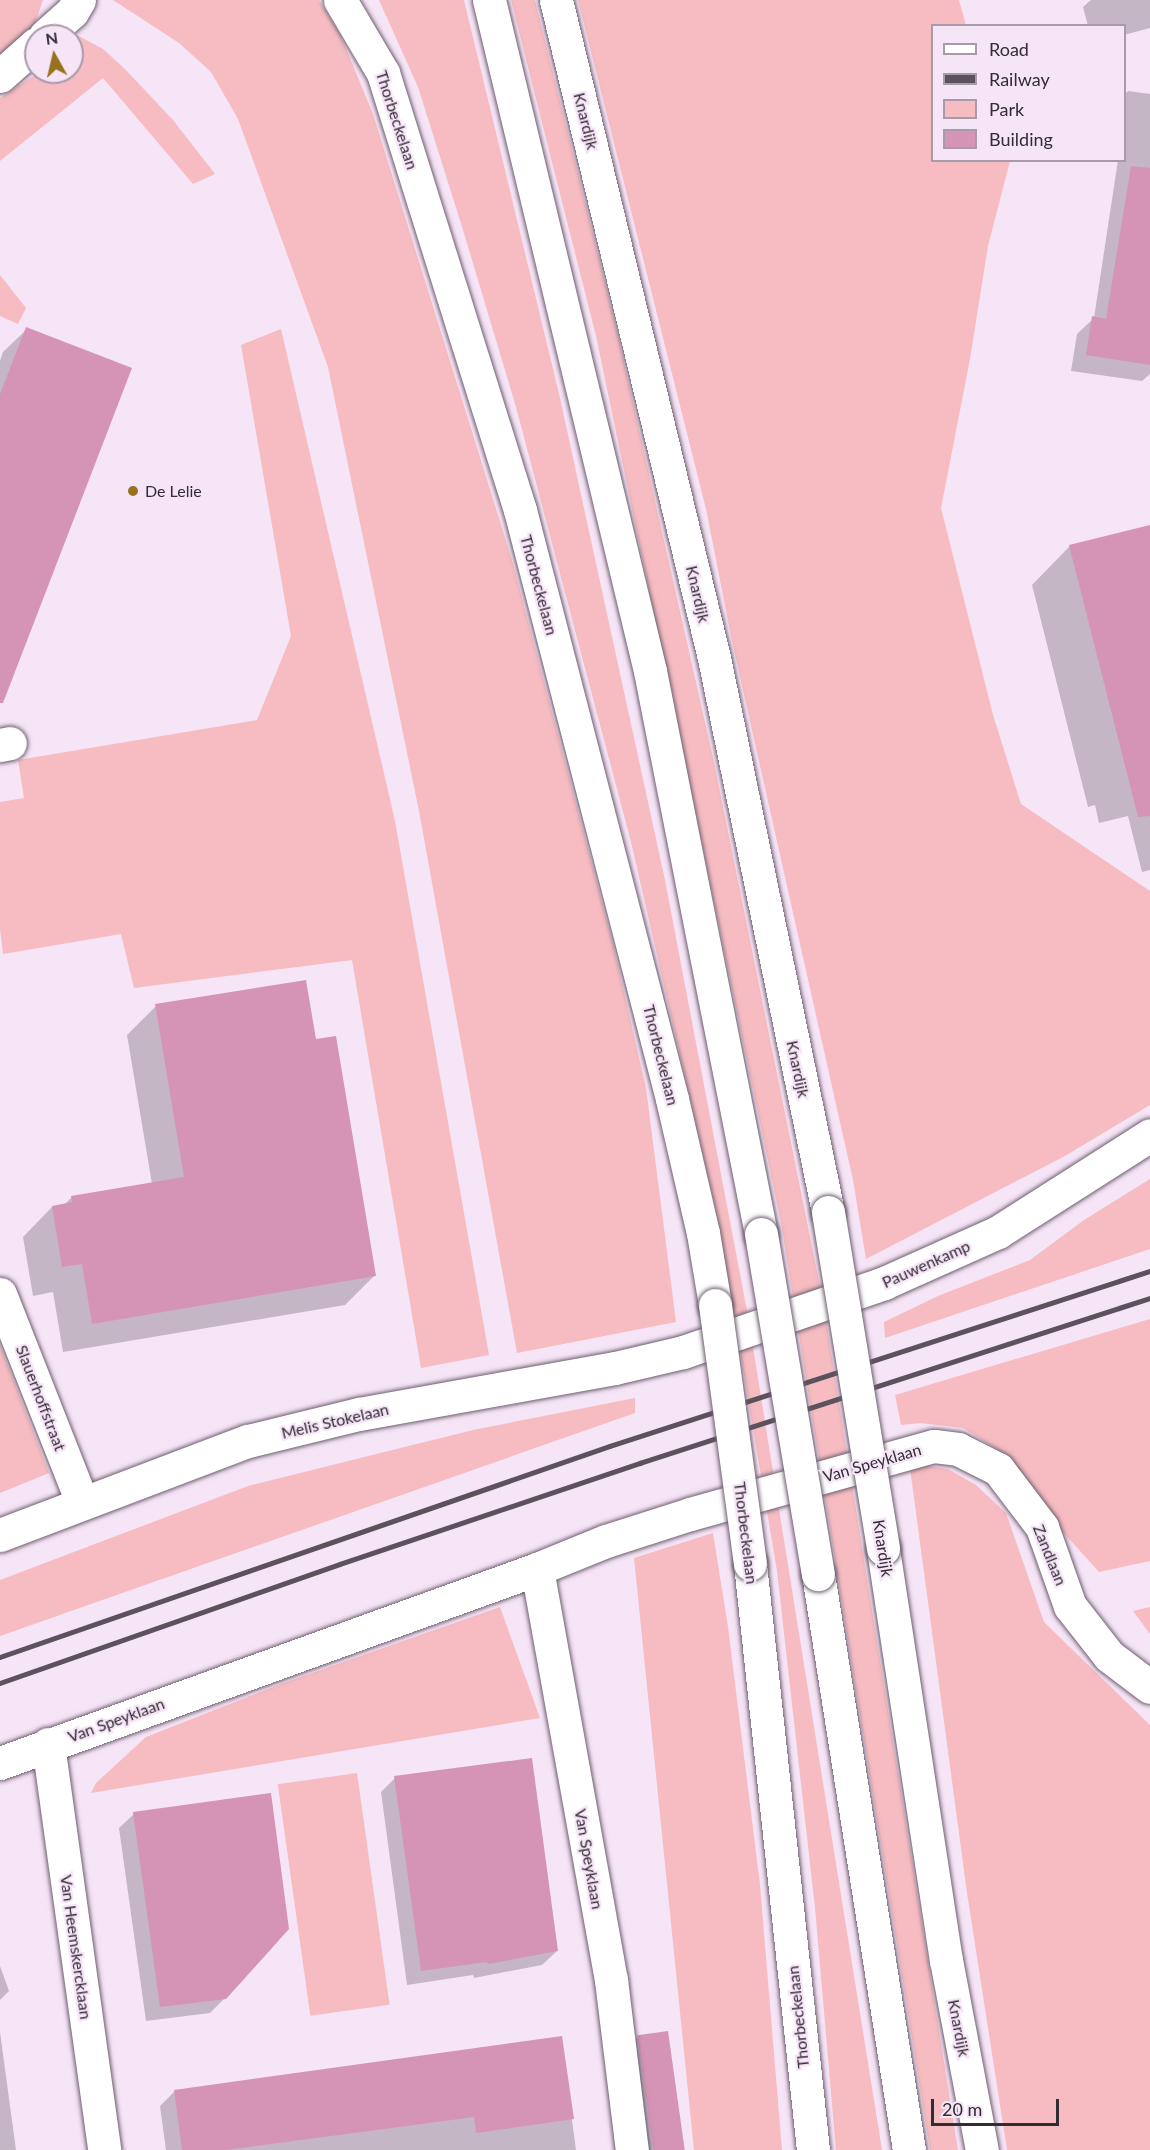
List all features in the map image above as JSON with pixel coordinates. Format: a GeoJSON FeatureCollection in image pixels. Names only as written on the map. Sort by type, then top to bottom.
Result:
{"type":"FeatureCollection","features":[{"type":"Feature","properties":{"kind":"street"},"geometry":{"type":"LineString","coordinates":[[58,24],[72,12],[79,0]]}},
{"type":"Feature","properties":{"kind":"street","name":"Thorbeckelaan"},"geometry":{"type":"LineString","coordinates":[[340,0],[383,73],[520,510],[656,1032],[703,1233],[750,1564],[813,2150]]}},
{"type":"Feature","properties":{"kind":"street"},"geometry":{"type":"LineString","coordinates":[[489,0],[650,671],[761,1234],[818,1574],[909,2150]]}},
{"type":"Feature","properties":{"kind":"street","name":"Knardijk"},"geometry":{"type":"LineString","coordinates":[[556,0],[714,658],[828,1212],[883,1549],[946,1960],[982,2150]]}},
{"type":"Feature","properties":{"kind":"street"},"geometry":{"type":"LineString","coordinates":[[0,76],[24,55]]}},
{"type":"Feature","properties":{"kind":"street","name":"Pauwenkamp"},"geometry":{"type":"LineString","coordinates":[[683,1352],[884,1283],[998,1232],[1150,1135]]}},
{"type":"Feature","properties":{"kind":"street","name":"Slauerhoffstraat"},"geometry":{"type":"LineString","coordinates":[[0,1294],[82,1503]]}},
{"type":"Feature","properties":{"kind":"street","name":"Melis Stokelaan"},"geometry":{"type":"LineString","coordinates":[[0,1535],[248,1441],[370,1412],[615,1368],[683,1352]]}},
{"type":"Feature","properties":{"kind":"street","name":"Van Speyklaan"},"geometry":{"type":"LineString","coordinates":[[0,1763],[537,1569],[606,1541],[690,1514],[934,1446]]}},
{"type":"Feature","properties":{"kind":"street","name":"Zandlaan"},"geometry":{"type":"LineString","coordinates":[[934,1446],[958,1449],[998,1469],[1042,1527],[1070,1606],[1109,1656],[1150,1687]]}},
{"type":"Feature","properties":{"kind":"street","name":"Van Speyklaan"},"geometry":{"type":"LineString","coordinates":[[537,1569],[611,1980],[632,2150]]}},
{"type":"Feature","properties":{"kind":"street","name":"Van Heemskercklaan"},"geometry":{"type":"LineString","coordinates":[[48,1744],[104,2150]]}},
{"type":"Feature","properties":{"kind":"green space"},"geometry":{"type":"Polygon","coordinates":[[[0,0],[43,0],[35,24],[24,24],[24,38],[0,58],[0,0]]]}},
{"type":"Feature","properties":{"kind":"green space"},"geometry":{"type":"Polygon","coordinates":[[[113,0],[319,0],[340,34],[373,114],[512,560],[613,944],[646,1088],[676,1322],[517,1353],[419,811],[328,367],[238,119],[211,72],[179,43],[113,0]]]}},
{"type":"Feature","properties":{"kind":"green space"},"geometry":{"type":"Polygon","coordinates":[[[379,0],[464,0],[560,398],[665,880],[748,1316],[882,2150],[836,2150],[815,1908],[777,1571],[718,1220],[631,842],[516,407],[418,87],[379,0]]]}},
{"type":"Feature","properties":{"kind":"green space"},"geometry":{"type":"Polygon","coordinates":[[[511,0],[535,0],[617,332],[714,762],[822,1296],[958,2150],[930,2150],[781,1223],[596,336],[511,0]]]}},
{"type":"Feature","properties":{"kind":"green space"},"geometry":{"type":"Polygon","coordinates":[[[578,0],[959,0],[966,24],[931,24],[931,162],[1010,162],[988,246],[970,359],[941,508],[993,715],[1021,804],[1150,891],[1150,1105],[1065,1156],[866,1259],[853,1180],[732,641],[706,509],[578,0]]]}},
{"type":"Feature","properties":{"kind":"green space"},"geometry":{"type":"Polygon","coordinates":[[[84,39],[103,49],[124,68],[173,120],[215,174],[193,184],[103,78],[0,161],[0,98],[24,82],[84,84],[84,39]]]}},
{"type":"Feature","properties":{"kind":"green space"},"geometry":{"type":"Polygon","coordinates":[[[0,275],[26,308],[18,324],[0,316],[0,275]]]}},
{"type":"Feature","properties":{"kind":"green space"},"geometry":{"type":"Polygon","coordinates":[[[281,329],[395,821],[489,1355],[421,1368],[352,960],[134,988],[121,934],[3,954],[0,929],[0,802],[24,798],[18,760],[257,720],[291,636],[241,345],[281,329]]]}},
{"type":"Feature","properties":{"kind":"green space"},"geometry":{"type":"Polygon","coordinates":[[[1150,1179],[1150,1249],[885,1338],[884,1322],[938,1296],[1030,1260],[1084,1220],[1150,1179]]]}},
{"type":"Feature","properties":{"kind":"green space"},"geometry":{"type":"Polygon","coordinates":[[[1150,1319],[1150,1561],[1099,1572],[1024,1489],[997,1449],[963,1428],[920,1423],[901,1425],[895,1395],[1150,1319]]]}},
{"type":"Feature","properties":{"kind":"green space"},"geometry":{"type":"Polygon","coordinates":[[[0,1345],[49,1473],[0,1493],[0,1345]]]}},
{"type":"Feature","properties":{"kind":"green space"},"geometry":{"type":"Polygon","coordinates":[[[635,1398],[635,1413],[0,1636],[0,1580],[248,1486],[473,1430],[635,1398]]]}},
{"type":"Feature","properties":{"kind":"green space"},"geometry":{"type":"Polygon","coordinates":[[[920,1465],[948,1469],[976,1485],[1006,1513],[1044,1622],[1150,1725],[1150,2150],[1007,2150],[967,1893],[910,1468],[920,1465]]]}},
{"type":"Feature","properties":{"kind":"green space"},"geometry":{"type":"Polygon","coordinates":[[[713,1533],[728,1627],[760,1885],[782,2150],[694,2150],[634,1558],[713,1533]]]}},
{"type":"Feature","properties":{"kind":"green space"},"geometry":{"type":"Polygon","coordinates":[[[500,1607],[540,1718],[91,1793],[96,1783],[146,1737],[281,1684],[500,1607]]]}},
{"type":"Feature","properties":{"kind":"green space"},"geometry":{"type":"Polygon","coordinates":[[[1150,1607],[1150,1634],[1133,1611],[1150,1607]]]}},
{"type":"Feature","properties":{"kind":"green space"},"geometry":{"type":"Polygon","coordinates":[[[357,1773],[390,2005],[310,2016],[278,1784],[357,1773]]]}},
{"type":"Feature","properties":{"kind":"building"},"geometry":{"type":"Polygon","coordinates":[[[1131,166],[1150,168],[1150,365],[1086,355],[1092,316],[1106,319],[1131,166]]]}},
{"type":"Feature","properties":{"kind":"building"},"geometry":{"type":"Polygon","coordinates":[[[26,327],[132,368],[3,703],[0,703],[0,394],[26,327]]]}},
{"type":"Feature","properties":{"kind":"building"},"geometry":{"type":"Polygon","coordinates":[[[1150,525],[1150,816],[1138,817],[1069,545],[1150,525]]]}},
{"type":"Feature","properties":{"kind":"building"},"geometry":{"type":"Polygon","coordinates":[[[306,980],[316,1039],[336,1036],[376,1276],[92,1324],[82,1264],[62,1267],[52,1206],[72,1202],[71,1196],[184,1177],[155,1004],[306,980]]]}},
{"type":"Feature","properties":{"kind":"building"},"geometry":{"type":"Polygon","coordinates":[[[532,1758],[558,1951],[488,1964],[487,1962],[421,1971],[394,1776],[532,1758]]]}},
{"type":"Feature","properties":{"kind":"building"},"geometry":{"type":"Polygon","coordinates":[[[271,1793],[289,1929],[226,1999],[160,2007],[133,1812],[271,1793]]]}},
{"type":"Feature","properties":{"kind":"building"},"geometry":{"type":"Polygon","coordinates":[[[668,2031],[685,2150],[653,2150],[637,2035],[668,2031]]]}},
{"type":"Feature","properties":{"kind":"building"},"geometry":{"type":"Polygon","coordinates":[[[562,2036],[574,2119],[476,2133],[474,2117],[226,2150],[182,2150],[174,2090],[562,2036]]]}},
{"type":"Feature","properties":{"kind":"railway"},"geometry":{"type":"LineString","coordinates":[[0,1657],[610,1446],[1150,1271]]}},
{"type":"Feature","properties":{"kind":"railway"},"geometry":{"type":"LineString","coordinates":[[0,1683],[340,1564],[640,1463],[1150,1298]]}},
{"type":"Feature","properties":{"kind":"place","name":"De Lelie"},"geometry":{"type":"Point","coordinates":[133,491]}}]}
